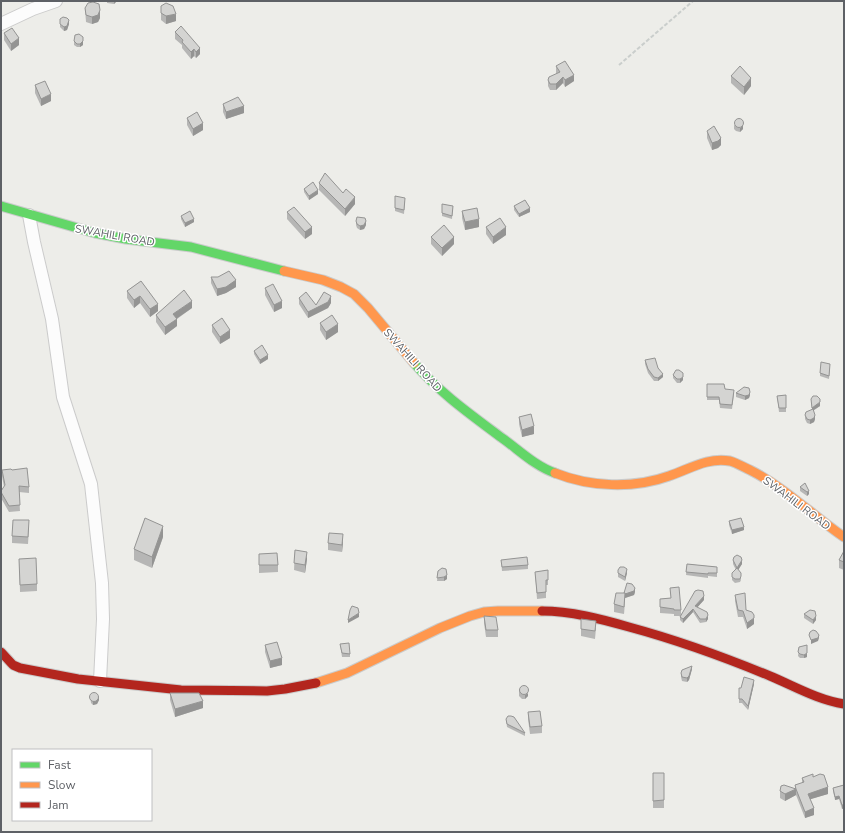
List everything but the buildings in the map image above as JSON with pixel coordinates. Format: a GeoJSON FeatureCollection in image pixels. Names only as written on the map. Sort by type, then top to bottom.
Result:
{"type":"FeatureCollection","features":[{"type":"Feature","properties":{"kind":"street"},"geometry":{"type":"LineString","coordinates":[[1,24],[33,9],[56,1]]}},
{"type":"Feature","properties":{"kind":"street","name":"SWAHILI ROAD"},"geometry":{"type":"LineString","coordinates":[[1,206],[73,227],[126,239],[178,245],[334,283],[352,293],[368,309],[434,386],[469,414],[512,445],[533,463],[539,466],[568,478],[604,484],[635,484],[661,479],[678,473],[694,464],[708,460],[721,459],[732,461],[755,472],[783,489],[831,529],[844,537]]}},
{"type":"Feature","properties":{"kind":"street"},"geometry":{"type":"LineString","coordinates":[[29,215],[52,319],[64,397],[91,484],[102,584],[103,619],[100,681]]}},
{"type":"Feature","properties":{"kind":"street"},"geometry":{"type":"LineString","coordinates":[[1,652],[13,665],[20,668],[78,679],[181,690],[267,691],[324,681],[347,673],[440,628],[477,614],[498,611],[553,611],[598,618],[666,637],[769,676],[815,696],[844,704]]}},
{"type":"Feature","properties":{"kind":"path"},"geometry":{"type":"LineString","coordinates":[[619,65],[693,1]]}},
{"type":"Feature","properties":{"kind":"traffic: fast"},"geometry":{"type":"LineString","coordinates":[[1,206],[95,233],[126,239],[191,247],[284,271]]}},
{"type":"Feature","properties":{"kind":"traffic: fast"},"geometry":{"type":"LineString","coordinates":[[414,363],[434,384],[467,412],[534,462],[555,473]]}},
{"type":"Feature","properties":{"kind":"traffic: slow"},"geometry":{"type":"LineString","coordinates":[[284,271],[323,280],[354,294],[368,308],[414,363]]}},
{"type":"Feature","properties":{"kind":"traffic: slow"},"geometry":{"type":"LineString","coordinates":[[555,473],[568,478],[597,484],[612,485],[641,483],[669,476],[706,462],[722,460],[730,461],[750,470],[775,485],[844,537]]}},
{"type":"Feature","properties":{"kind":"traffic: slow"},"geometry":{"type":"LineString","coordinates":[[316,683],[347,673],[440,628],[470,616],[484,612],[498,611],[542,611]]}},
{"type":"Feature","properties":{"kind":"traffic: jam"},"geometry":{"type":"LineString","coordinates":[[542,611],[564,612],[586,616],[665,637],[735,662],[815,696],[844,704]]}},
{"type":"Feature","properties":{"kind":"traffic: jam"},"geometry":{"type":"LineString","coordinates":[[1,652],[13,665],[20,668],[78,679],[181,690],[267,691],[316,683]]}}]}
